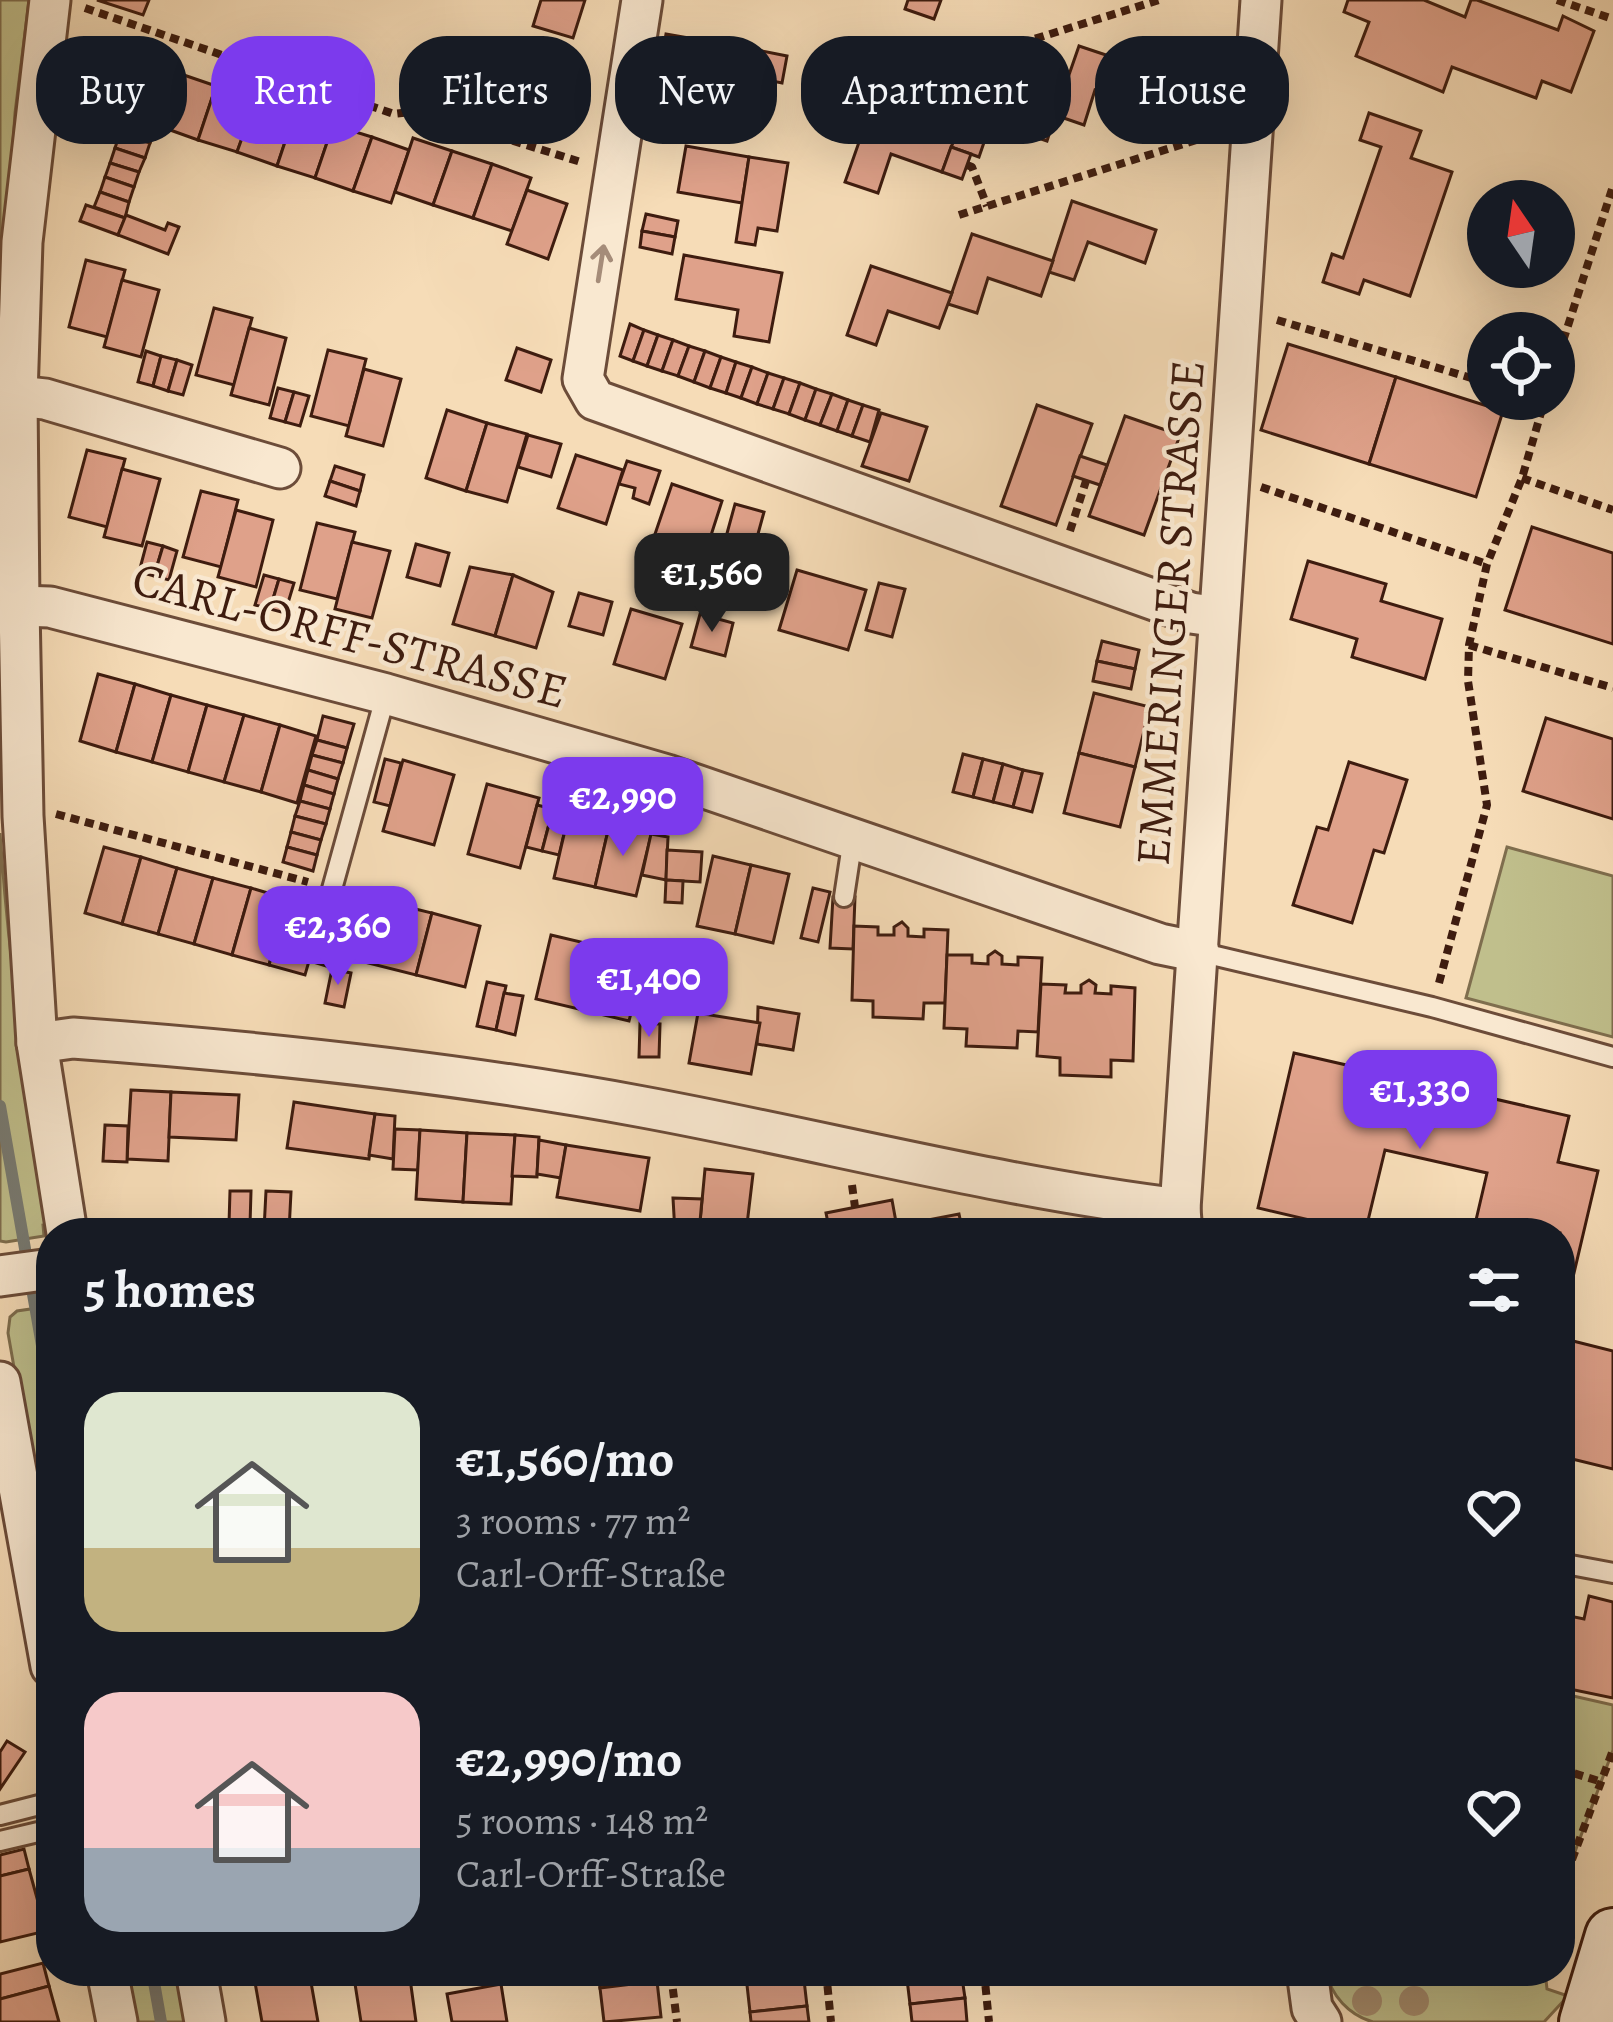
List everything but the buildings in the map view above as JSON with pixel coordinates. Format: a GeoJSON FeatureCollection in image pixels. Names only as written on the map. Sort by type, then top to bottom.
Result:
{"type":"FeatureCollection","features":[{"type":"Feature","properties":{"kind":"main road"},"geometry":{"type":"LineString","coordinates":[[1587,2022],[1613,1936]]}},
{"type":"Feature","properties":{"kind":"street"},"geometry":{"type":"LineString","coordinates":[[642,0],[583,379],[595,400],[1191,614],[1219,617]]}},
{"type":"Feature","properties":{"kind":"street","name":"EMMERINGER STRASSE"},"geometry":{"type":"LineString","coordinates":[[1259,36],[1261,0]]}},
{"type":"Feature","properties":{"kind":"street"},"geometry":{"type":"LineString","coordinates":[[65,1218],[37,1042],[23,817],[17,396],[22,242],[66,4]]}},
{"type":"Feature","properties":{"kind":"street","name":"EMMERINGER STRASSE"},"geometry":{"type":"LineString","coordinates":[[1181,1218],[1251,144]]}},
{"type":"Feature","properties":{"kind":"street"},"geometry":{"type":"LineString","coordinates":[[17,396],[45,399],[280,468]]}},
{"type":"Feature","properties":{"kind":"street","name":"CARL-ORFF-STRASSE"},"geometry":{"type":"LineString","coordinates":[[19,606],[50,607],[386,694],[667,775],[1160,944],[1198,952]]}},
{"type":"Feature","properties":{"kind":"street"},"geometry":{"type":"LineString","coordinates":[[37,1042],[73,1038],[325,1058],[484,1081],[641,1106],[1168,1218]]}},
{"type":"Feature","properties":{"kind":"street"},"geometry":{"type":"LineString","coordinates":[[0,1382],[36,1582]]}},
{"type":"Feature","properties":{"kind":"street"},"geometry":{"type":"LineString","coordinates":[[110,1986],[117,2022]]}},
{"type":"Feature","properties":{"kind":"street"},"geometry":{"type":"LineString","coordinates":[[199,1986],[205,2022]]}},
{"type":"Feature","properties":{"kind":"street"},"geometry":{"type":"LineString","coordinates":[[1309,1986],[1312,2008],[1321,2022]]}},
{"type":"Feature","properties":{"kind":"lane"},"geometry":{"type":"LineString","coordinates":[[332,889],[386,694]]}},
{"type":"Feature","properties":{"kind":"lane"},"geometry":{"type":"LineString","coordinates":[[844,897],[853,838]]}},
{"type":"Feature","properties":{"kind":"lane"},"geometry":{"type":"LineString","coordinates":[[1198,952],[1432,1007],[1613,1057]]}},
{"type":"Feature","properties":{"kind":"lane"},"geometry":{"type":"LineString","coordinates":[[1575,1566],[1613,1573]]}},
{"type":"Feature","properties":{"kind":"lane"},"geometry":{"type":"LineString","coordinates":[[0,1814],[36,1806]]}},
{"type":"Feature","properties":{"kind":"lane"},"geometry":{"type":"LineString","coordinates":[[0,1841],[36,1833]]}},
{"type":"Feature","properties":{"kind":"path"},"geometry":{"type":"LineString","coordinates":[[1044,36],[1159,0]]}},
{"type":"Feature","properties":{"kind":"path"},"geometry":{"type":"LineString","coordinates":[[1557,0],[1613,20]]}},
{"type":"Feature","properties":{"kind":"path"},"geometry":{"type":"LineString","coordinates":[[66,4],[394,114],[418,111],[615,173]]}},
{"type":"Feature","properties":{"kind":"path"},"geometry":{"type":"LineString","coordinates":[[959,214],[1183,144]]}},
{"type":"Feature","properties":{"kind":"path"},"geometry":{"type":"LineString","coordinates":[[967,165],[972,167],[987,206]]}},
{"type":"Feature","properties":{"kind":"path"},"geometry":{"type":"LineString","coordinates":[[1572,312],[1613,186]]}},
{"type":"Feature","properties":{"kind":"path"},"geometry":{"type":"LineString","coordinates":[[1241,310],[1467,377]]}},
{"type":"Feature","properties":{"kind":"path"},"geometry":{"type":"LineString","coordinates":[[1432,1007],[1487,805],[1468,681],[1469,645],[1487,564],[1522,478],[1538,420]]}},
{"type":"Feature","properties":{"kind":"path"},"geometry":{"type":"LineString","coordinates":[[1230,476],[1487,564]]}},
{"type":"Feature","properties":{"kind":"path"},"geometry":{"type":"LineString","coordinates":[[1522,478],[1613,510]]}},
{"type":"Feature","properties":{"kind":"path"},"geometry":{"type":"LineString","coordinates":[[1059,566],[1087,481]]}},
{"type":"Feature","properties":{"kind":"path"},"geometry":{"type":"LineString","coordinates":[[1469,645],[1613,688]]}},
{"type":"Feature","properties":{"kind":"path"},"geometry":{"type":"LineString","coordinates":[[23,817],[58,814],[332,889]]}},
{"type":"Feature","properties":{"kind":"path"},"geometry":{"type":"LineString","coordinates":[[1575,1856],[1613,1750]]}},
{"type":"Feature","properties":{"kind":"path"},"geometry":{"type":"LineString","coordinates":[[1575,1774],[1599,1781]]}},
{"type":"Feature","properties":{"kind":"path"},"geometry":{"type":"LineString","coordinates":[[672,1986],[677,2022]]}},
{"type":"Feature","properties":{"kind":"path"},"geometry":{"type":"LineString","coordinates":[[827,1986],[831,2022]]}},
{"type":"Feature","properties":{"kind":"path"},"geometry":{"type":"LineString","coordinates":[[985,1986],[989,2022]]}},
{"type":"Feature","properties":{"kind":"shaded area"},"geometry":{"type":"Polygon","coordinates":[[[0,0],[29,0],[15,113],[0,338],[0,0]]]}},
{"type":"Feature","properties":{"kind":"shaded area"},"geometry":{"type":"Polygon","coordinates":[[[0,833],[20,1030],[49,1218],[36,1218],[36,1237],[0,1241],[0,833]]]}},
{"type":"Feature","properties":{"kind":"shaded area"},"geometry":{"type":"Polygon","coordinates":[[[1507,847],[1613,876],[1613,1037],[1466,998],[1507,847]]]}},
{"type":"Feature","properties":{"kind":"shaded area"},"geometry":{"type":"Polygon","coordinates":[[[36,1308],[36,1493],[8,1333],[10,1317],[36,1308]]]}},
{"type":"Feature","properties":{"kind":"shaded area"},"geometry":{"type":"Polygon","coordinates":[[[1575,1696],[1613,1705],[1613,1750],[1575,1852],[1575,1696]]]}},
{"type":"Feature","properties":{"kind":"shaded area"},"geometry":{"type":"Polygon","coordinates":[[[123,1986],[181,1986],[187,2022],[129,2022],[123,1986]]]}},
{"type":"Feature","properties":{"kind":"shaded area"},"geometry":{"type":"Polygon","coordinates":[[[1547,1986],[1568,1996],[1544,2022],[1373,2022],[1356,2015],[1332,1989],[1547,1986]]]}},
{"type":"Feature","properties":{"kind":"waterway"},"geometry":{"type":"LineString","coordinates":[[0,1106],[36,1311]]}},
{"type":"Feature","properties":{"kind":"waterway"},"geometry":{"type":"LineString","coordinates":[[155,1986],[161,2022]]}}]}
